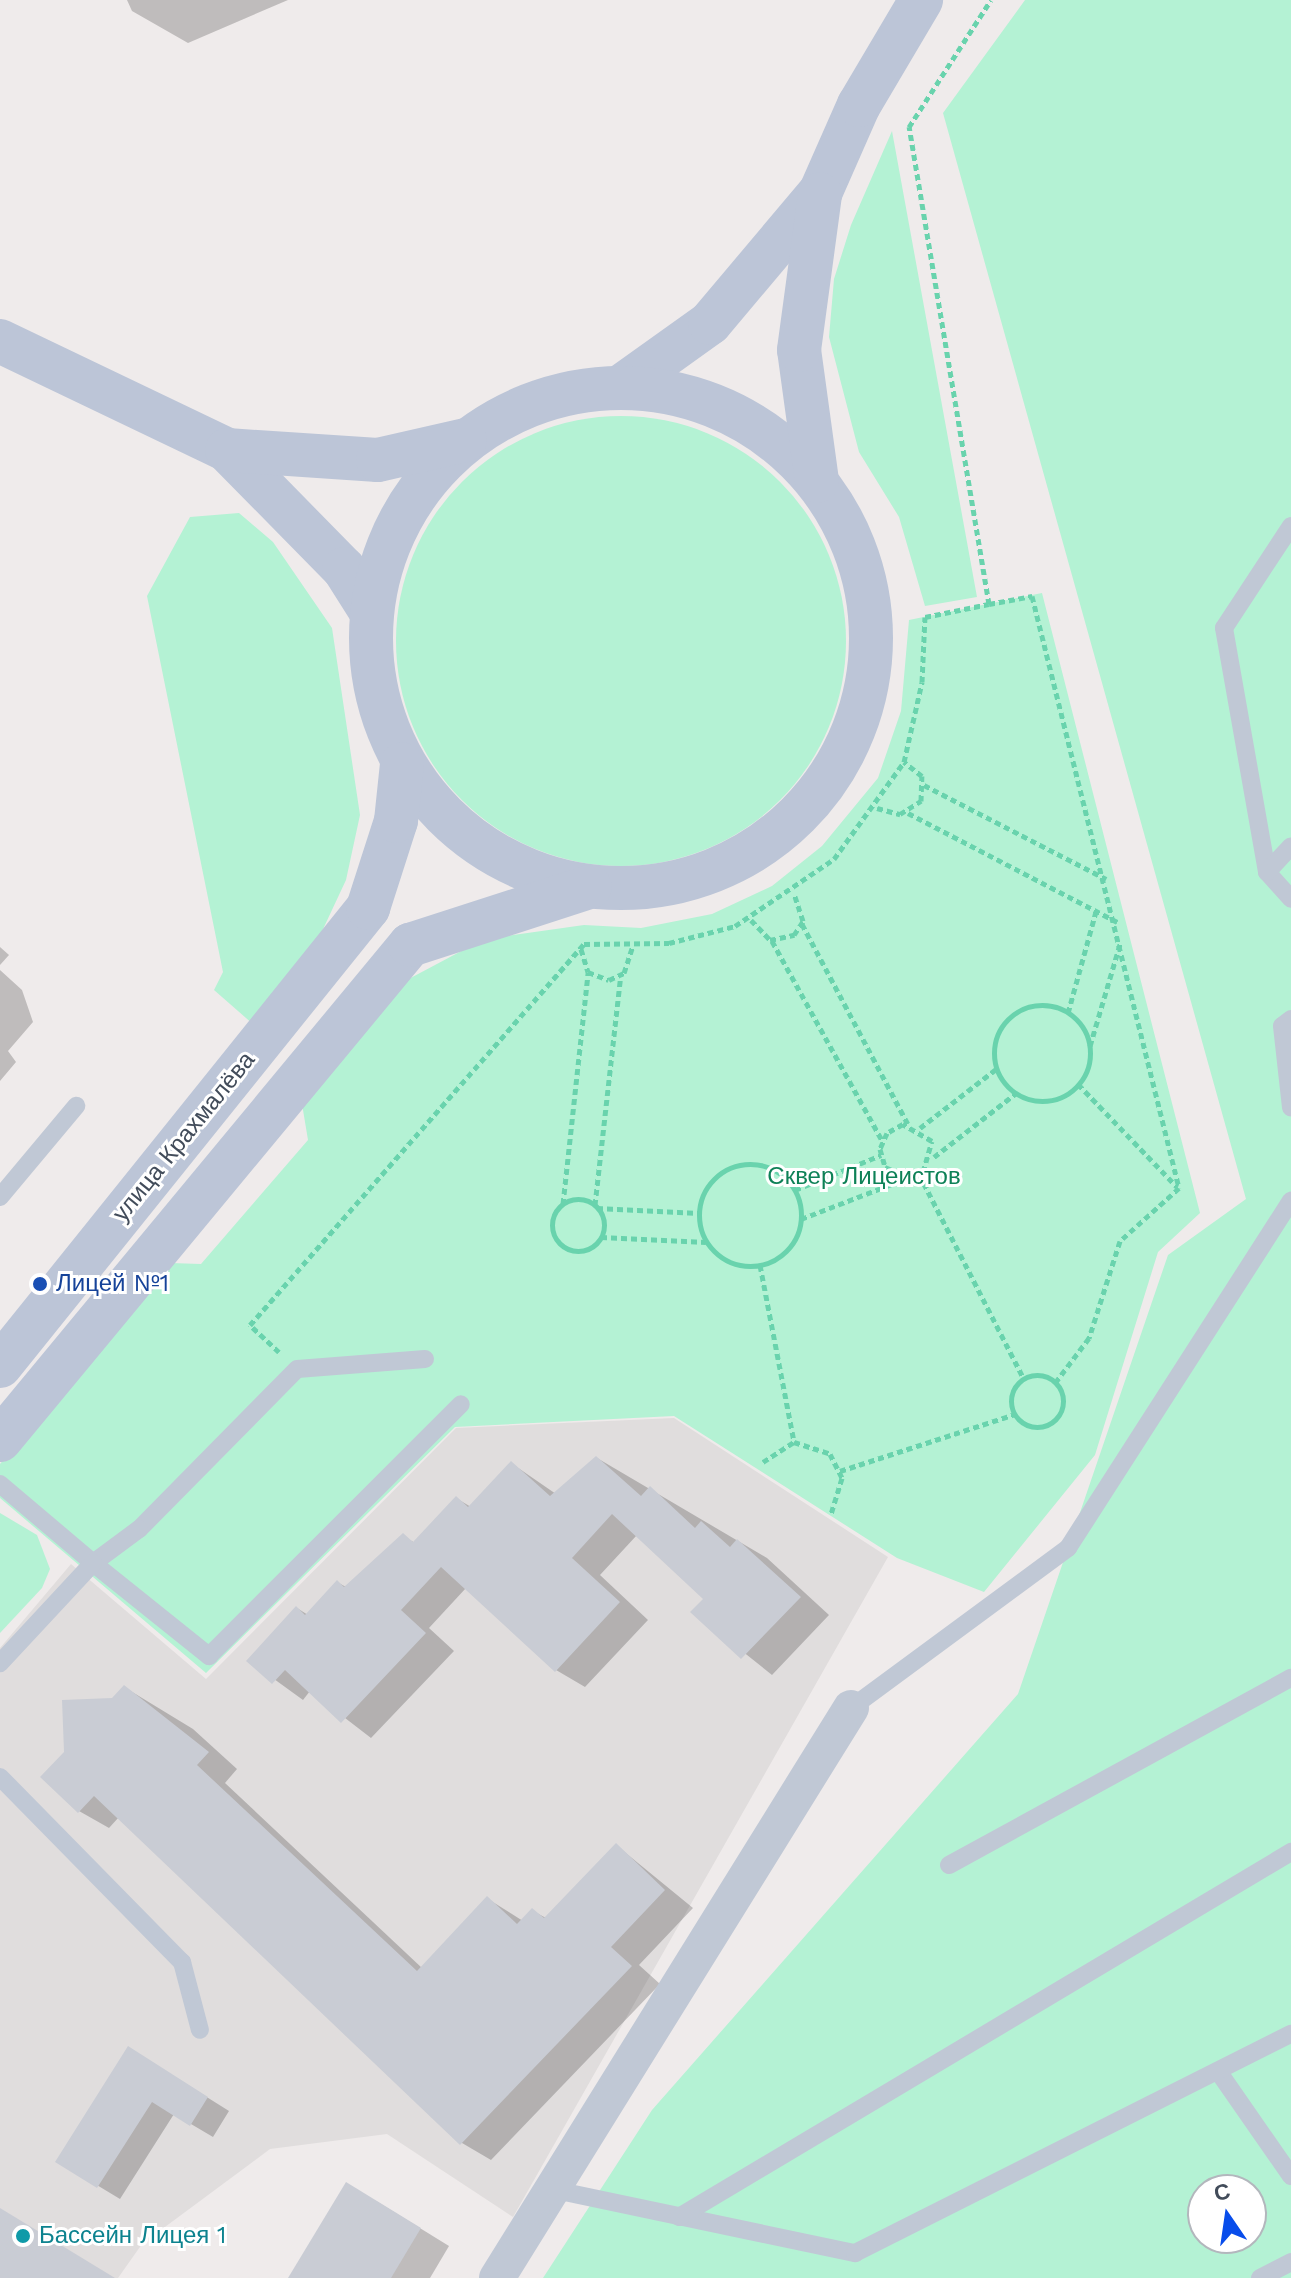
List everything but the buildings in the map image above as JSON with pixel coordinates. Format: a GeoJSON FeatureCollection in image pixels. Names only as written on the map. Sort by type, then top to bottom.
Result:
{"type":"FeatureCollection","features":[{"type":"Feature","properties":{"kind":"main road"},"geometry":{"type":"LineString","coordinates":[[817,481],[799,350],[821,191],[859,105],[921,0]]}},
{"type":"Feature","properties":{"kind":"main road"},"geometry":{"type":"LineString","coordinates":[[622,386],[710,323],[821,191]]}},
{"type":"Feature","properties":{"kind":"main road"},"geometry":{"type":"LineString","coordinates":[[0,341],[227,450],[344,569],[370,610]]}},
{"type":"Feature","properties":{"kind":"main road"},"geometry":{"type":"LineString","coordinates":[[227,450],[378,460],[465,440],[539,400],[622,386],[678,393],[730,411],[777,441],[817,481],[853,541],[869,597],[871,655],[861,713],[837,765],[802,812],[757,849],[718,868],[648,888],[590,887],[515,866],[465,837],[402,764],[373,690],[370,610],[385,548],[413,494],[465,440]]}},
{"type":"Feature","properties":{"kind":"main road","name":"улица Крахмалёва"},"geometry":{"type":"LineString","coordinates":[[0,1366],[368,908],[396,821],[402,764]]}},
{"type":"Feature","properties":{"kind":"main road"},"geometry":{"type":"LineString","coordinates":[[0,1440],[410,945],[590,887]]}},
{"type":"Feature","properties":{"kind":"street"},"geometry":{"type":"LineString","coordinates":[[497,2278],[555,2190],[851,1708]]}},
{"type":"Feature","properties":{"kind":"lane"},"geometry":{"type":"LineString","coordinates":[[1291,526],[1224,628],[1267,872],[1291,899]]}},
{"type":"Feature","properties":{"kind":"lane"},"geometry":{"type":"LineString","coordinates":[[1267,872],[1291,846]]}},
{"type":"Feature","properties":{"kind":"lane"},"geometry":{"type":"LineString","coordinates":[[1291,1019],[1282,1026],[1291,1108]]}},
{"type":"Feature","properties":{"kind":"lane"},"geometry":{"type":"LineString","coordinates":[[0,1197],[76,1106]]}},
{"type":"Feature","properties":{"kind":"lane"},"geometry":{"type":"LineString","coordinates":[[851,1708],[1068,1548],[1291,1200]]}},
{"type":"Feature","properties":{"kind":"lane"},"geometry":{"type":"LineString","coordinates":[[0,1663],[93,1563],[139,1529],[297,1369],[425,1359]]}},
{"type":"Feature","properties":{"kind":"lane"},"geometry":{"type":"LineString","coordinates":[[0,1484],[209,1656],[461,1404]]}},
{"type":"Feature","properties":{"kind":"lane"},"geometry":{"type":"LineString","coordinates":[[949,1865],[1291,1678]]}},
{"type":"Feature","properties":{"kind":"lane"},"geometry":{"type":"LineString","coordinates":[[0,1777],[182,1962],[200,2030]]}},
{"type":"Feature","properties":{"kind":"lane"},"geometry":{"type":"LineString","coordinates":[[679,2217],[1291,1852]]}},
{"type":"Feature","properties":{"kind":"lane"},"geometry":{"type":"LineString","coordinates":[[555,2190],[855,2253],[1291,2034]]}},
{"type":"Feature","properties":{"kind":"lane"},"geometry":{"type":"LineString","coordinates":[[1218,2071],[1291,2176]]}},
{"type":"Feature","properties":{"kind":"lane"},"geometry":{"type":"LineString","coordinates":[[1260,2278],[1291,2262]]}},
{"type":"Feature","properties":{"kind":"path"},"geometry":{"type":"LineString","coordinates":[[989,604],[909,127],[991,0]]}},
{"type":"Feature","properties":{"kind":"path"},"geometry":{"type":"LineString","coordinates":[[297,1369],[250,1325],[581,948],[633,946],[751,920],[794,893],[877,808],[904,762],[922,682],[925,617],[1032,596],[1117,922],[1179,1188]]}},
{"type":"Feature","properties":{"kind":"path"},"geometry":{"type":"LineString","coordinates":[[904,762],[924,785],[1106,879]]}},
{"type":"Feature","properties":{"kind":"path"},"geometry":{"type":"LineString","coordinates":[[908,813],[924,785]]}},
{"type":"Feature","properties":{"kind":"path"},"geometry":{"type":"LineString","coordinates":[[877,808],[908,813],[1117,922]]}},
{"type":"Feature","properties":{"kind":"path"},"geometry":{"type":"LineString","coordinates":[[794,893],[802,924],[908,1124],[920,1128],[932,1141],[933,1158]]}},
{"type":"Feature","properties":{"kind":"path"},"geometry":{"type":"LineString","coordinates":[[1068,1013],[1096,911]]}},
{"type":"Feature","properties":{"kind":"path"},"geometry":{"type":"LineString","coordinates":[[751,920],[772,941],[882,1140],[881,1155],[891,1172],[908,1177]]}},
{"type":"Feature","properties":{"kind":"path"},"geometry":{"type":"LineString","coordinates":[[772,941],[787,940],[802,924]]}},
{"type":"Feature","properties":{"kind":"path"},"geometry":{"type":"LineString","coordinates":[[1090,1047],[1068,1013],[1047,1005],[1016,1012],[996,1037],[996,1069],[1015,1094],[1045,1102],[1078,1084],[1090,1047],[1121,940]]}},
{"type":"Feature","properties":{"kind":"path"},"geometry":{"type":"LineString","coordinates":[[601,1237],[596,1206],[621,975],[633,946]]}},
{"type":"Feature","properties":{"kind":"path"},"geometry":{"type":"LineString","coordinates":[[581,948],[588,972],[563,1204],[551,1226],[563,1247],[580,1252],[601,1237],[706,1242],[732,1263],[760,1265],[793,1243],[801,1219],[795,1190],[775,1170],[742,1164],[713,1179],[699,1213],[706,1242]]}},
{"type":"Feature","properties":{"kind":"path"},"geometry":{"type":"LineString","coordinates":[[588,972],[601,980],[621,975]]}},
{"type":"Feature","properties":{"kind":"path"},"geometry":{"type":"LineString","coordinates":[[920,1128],[996,1069]]}},
{"type":"Feature","properties":{"kind":"path"},"geometry":{"type":"LineString","coordinates":[[1078,1084],[1179,1188]]}},
{"type":"Feature","properties":{"kind":"path"},"geometry":{"type":"LineString","coordinates":[[801,1219],[919,1174],[933,1158],[1015,1094]]}},
{"type":"Feature","properties":{"kind":"path"},"geometry":{"type":"LineString","coordinates":[[882,1140],[908,1124]]}},
{"type":"Feature","properties":{"kind":"path"},"geometry":{"type":"LineString","coordinates":[[795,1190],[881,1155]]}},
{"type":"Feature","properties":{"kind":"path"},"geometry":{"type":"LineString","coordinates":[[919,1174],[1024,1379]]}},
{"type":"Feature","properties":{"kind":"path"},"geometry":{"type":"LineString","coordinates":[[1055,1383],[1089,1338],[1120,1241],[1179,1188]]}},
{"type":"Feature","properties":{"kind":"path"},"geometry":{"type":"LineString","coordinates":[[563,1204],[699,1213]]}},
{"type":"Feature","properties":{"kind":"path"},"geometry":{"type":"LineString","coordinates":[[760,1265],[794,1442]]}},
{"type":"Feature","properties":{"kind":"path"},"geometry":{"type":"LineString","coordinates":[[1024,1379],[1055,1383]]}},
{"type":"Feature","properties":{"kind":"path"},"geometry":{"type":"LineString","coordinates":[[1024,1379],[1012,1393],[1015,1414],[1032,1427],[1057,1419],[1063,1403],[1055,1383]]}},
{"type":"Feature","properties":{"kind":"path"},"geometry":{"type":"LineString","coordinates":[[840,1471],[1015,1414]]}},
{"type":"Feature","properties":{"kind":"path"},"geometry":{"type":"LineString","coordinates":[[763,1462],[794,1442],[819,1447],[840,1471],[842,1491],[831,1515]]}},
{"type":"Feature","properties":{"kind":"shaded area"},"geometry":{"type":"Polygon","coordinates":[[[674,1418],[888,1557],[513,2217],[387,2134],[270,2149],[142,2244],[118,2278],[0,2278],[0,1648],[71,1564],[206,1679],[456,1428],[674,1418]]]}},
{"type":"Feature","properties":{"kind":"green space"},"geometry":{"type":"Polygon","coordinates":[[[1025,0],[1291,0],[1291,2278],[543,2278],[652,2110],[1018,1694],[1168,1255],[1246,1199],[943,113],[1025,0]]]}},
{"type":"Feature","properties":{"kind":"green space"},"geometry":{"type":"Polygon","coordinates":[[[892,131],[977,597],[925,606],[899,517],[859,452],[829,337],[834,279],[851,225],[892,131]]]}},
{"type":"Feature","properties":{"kind":"green space"},"geometry":{"type":"Polygon","coordinates":[[[621,416],[665,421],[707,433],[746,454],[780,482],[808,516],[829,555],[841,597],[846,641],[841,685],[829,727],[808,766],[780,800],[746,828],[707,849],[665,861],[621,866],[577,861],[535,849],[496,828],[462,800],[434,766],[413,727],[401,685],[396,641],[401,597],[413,555],[434,516],[462,482],[496,454],[535,433],[577,421],[621,416]]]}},
{"type":"Feature","properties":{"kind":"green space"},"geometry":{"type":"Polygon","coordinates":[[[239,513],[273,542],[332,628],[360,815],[346,880],[317,942],[254,1025],[214,990],[223,972],[147,596],[190,517],[239,513]]]}},
{"type":"Feature","properties":{"kind":"green space","name":"Сквер Лицеистов"},"geometry":{"type":"Polygon","coordinates":[[[1042,593],[1200,1213],[1158,1252],[1095,1455],[984,1592],[897,1558],[674,1416],[455,1427],[206,1673],[0,1498],[0,1464],[170,1263],[201,1264],[308,1140],[301,1098],[403,982],[484,939],[584,925],[641,928],[712,914],[772,886],[822,846],[878,778],[901,711],[909,620],[1042,593]]]}},
{"type":"Feature","properties":{"kind":"green space"},"geometry":{"type":"Polygon","coordinates":[[[0,1513],[37,1535],[50,1569],[42,1588],[0,1633],[0,1513]]]}},
{"type":"Feature","properties":{"kind":"place","name":"Лицей №1"},"geometry":{"type":"Point","coordinates":[40,1284]}},
{"type":"Feature","properties":{"kind":"place","name":"Бассейн Лицея 1"},"geometry":{"type":"Point","coordinates":[23,2236]}}]}
